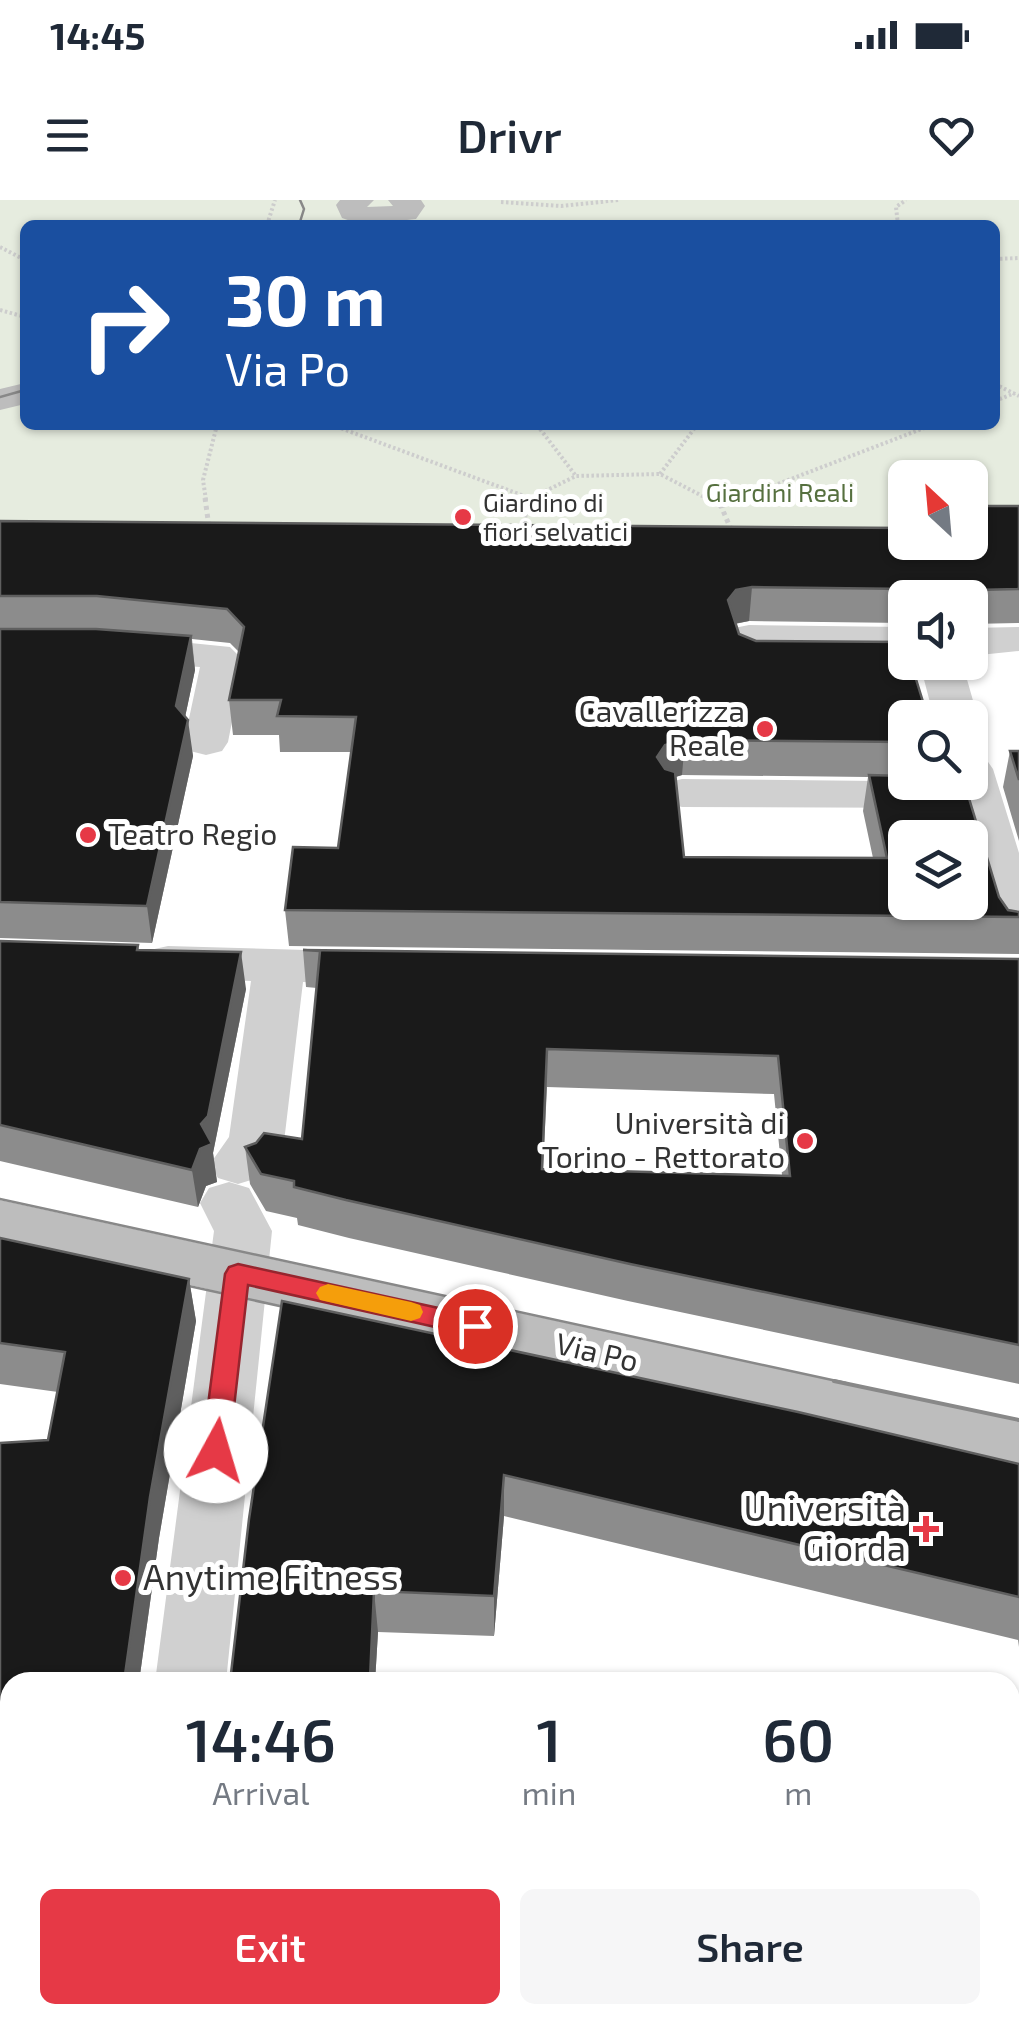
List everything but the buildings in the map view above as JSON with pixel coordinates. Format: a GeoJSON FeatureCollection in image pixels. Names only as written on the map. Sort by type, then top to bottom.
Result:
{"type":"FeatureCollection","features":[{"type":"Feature","properties":{"kind":"street"},"geometry":{"type":"LineString","coordinates":[[327,212],[357,201]]}},
{"type":"Feature","properties":{"kind":"street"},"geometry":{"type":"LineString","coordinates":[[357,201],[350,208],[356,215],[403,212]]}},
{"type":"Feature","properties":{"kind":"street"},"geometry":{"type":"LineString","coordinates":[[888,639],[749,637],[754,659],[888,660]]}},
{"type":"Feature","properties":{"kind":"street"},"geometry":{"type":"LineString","coordinates":[[988,640],[1019,640]]}},
{"type":"Feature","properties":{"kind":"street"},"geometry":{"type":"LineString","coordinates":[[0,647],[102,647],[215,656],[223,662],[206,742]]}},
{"type":"Feature","properties":{"kind":"street"},"geometry":{"type":"LineString","coordinates":[[682,794],[888,785]]}},
{"type":"Feature","properties":{"kind":"street"},"geometry":{"type":"LineString","coordinates":[[978,800],[1012,961]]}},
{"type":"Feature","properties":{"kind":"street"},"geometry":{"type":"LineString","coordinates":[[128,961],[419,968]]}},
{"type":"Feature","properties":{"kind":"street"},"geometry":{"type":"LineString","coordinates":[[191,1672],[279,966]]}},
{"type":"Feature","properties":{"kind":"street","name":"Via Po"},"geometry":{"type":"LineString","coordinates":[[0,1222],[248,1199],[1019,1447]]}},
{"type":"Feature","properties":{"kind":"path"},"geometry":{"type":"LineString","coordinates":[[501,202],[561,206],[620,200]]}},
{"type":"Feature","properties":{"kind":"path"},"geometry":{"type":"LineString","coordinates":[[210,534],[203,480],[216,430]]}},
{"type":"Feature","properties":{"kind":"path"},"geometry":{"type":"LineString","coordinates":[[346,430],[527,497],[576,476],[660,474],[721,506],[734,536]]}},
{"type":"Feature","properties":{"kind":"path"},"geometry":{"type":"LineString","coordinates":[[542,430],[576,476]]}},
{"type":"Feature","properties":{"kind":"path"},"geometry":{"type":"LineString","coordinates":[[660,474],[692,430]]}},
{"type":"Feature","properties":{"kind":"path"},"geometry":{"type":"LineString","coordinates":[[721,506],[919,430]]}},
{"type":"Feature","properties":{"kind":"path"},"geometry":{"type":"LineString","coordinates":[[523,536],[527,497]]}},
{"type":"Feature","properties":{"kind":"green space","name":"Giardini Reali"},"geometry":{"type":"Polygon","coordinates":[[[0,200],[1019,200],[1019,563],[0,555],[0,200]]]}},
{"type":"Feature","properties":{"kind":"tram line"},"geometry":{"type":"LineString","coordinates":[[300,200],[304,209],[301,220]]}},
{"type":"Feature","properties":{"kind":"tram line"},"geometry":{"type":"LineString","coordinates":[[0,397],[20,391]]}},
{"type":"Feature","properties":{"kind":"tram line"},"geometry":{"type":"LineString","coordinates":[[0,1199],[846,1383]]}},
{"type":"Feature","properties":{"kind":"tram line"},"geometry":{"type":"LineString","coordinates":[[166,1281],[307,1312]]}},
{"type":"Feature","properties":{"kind":"tram line"},"geometry":{"type":"LineString","coordinates":[[834,1381],[1019,1420]]}},
{"type":"Feature","properties":{"kind":"slow traffic"},"geometry":{"type":"LineString","coordinates":[[328,1293],[411,1312]]}},
{"type":"Feature","properties":{"kind":"place","name":"Giardino di fiori selvatici"},"geometry":{"type":"Point","coordinates":[463,517]}},
{"type":"Feature","properties":{"kind":"place","name":"Cavallerizza Reale"},"geometry":{"type":"Point","coordinates":[765,729]}},
{"type":"Feature","properties":{"kind":"place","name":"Teatro Regio"},"geometry":{"type":"Point","coordinates":[88,835]}},
{"type":"Feature","properties":{"kind":"place","name":"Università di Torino - Rettorato"},"geometry":{"type":"Point","coordinates":[805,1141]}},
{"type":"Feature","properties":{"kind":"place","name":"Università Giorda"},"geometry":{"type":"Point","coordinates":[926,1529]}},
{"type":"Feature","properties":{"kind":"place","name":"Anytime Fitness"},"geometry":{"type":"Point","coordinates":[123,1578]}},
{"type":"Feature","properties":{"kind":"route"},"geometry":{"type":"LineString","coordinates":[[216,1451],[238,1274],[475,1326]]}}]}
